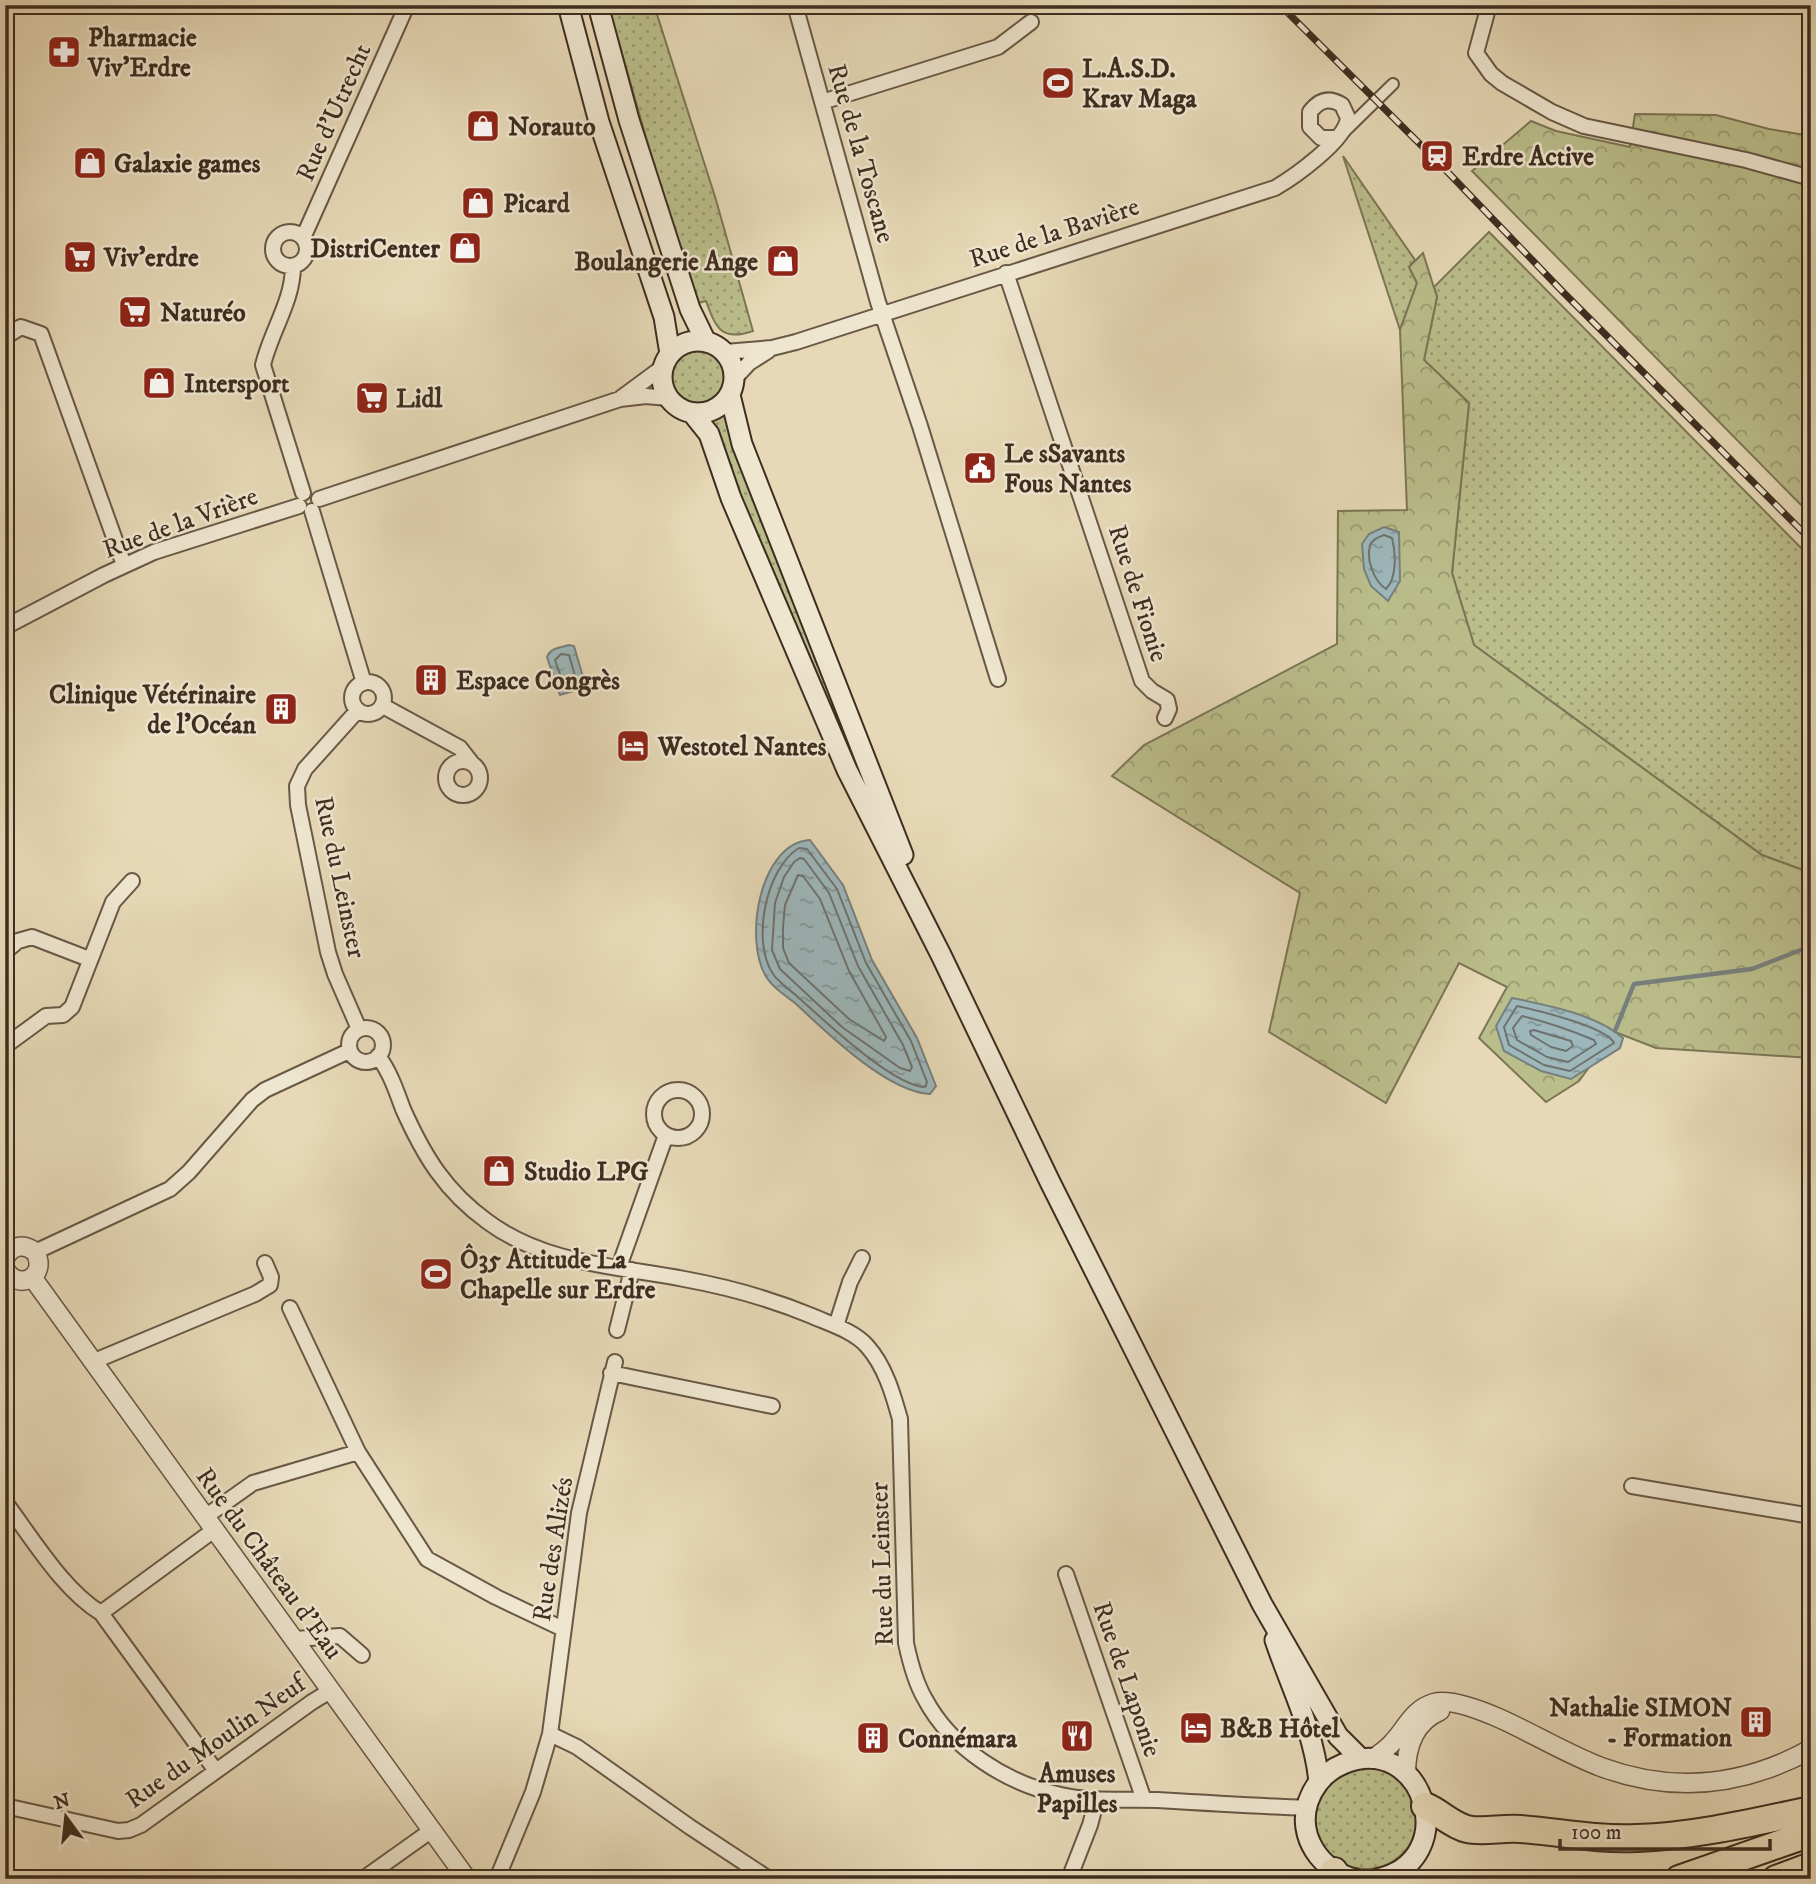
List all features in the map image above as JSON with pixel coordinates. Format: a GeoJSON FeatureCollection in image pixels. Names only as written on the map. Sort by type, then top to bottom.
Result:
{"type":"FeatureCollection","features":[{"type":"Feature","properties":{"kind":"highway"},"geometry":{"type":"LineString","coordinates":[[1425,1806],[1458,1826],[1469,1829],[1518,1829],[1636,1839],[1703,1831],[1811,1810]]}},
{"type":"Feature","properties":{"kind":"highway"},"geometry":{"type":"LineString","coordinates":[[1679,1879],[1811,1833]]}},
{"type":"Feature","properties":{"kind":"highway"},"geometry":{"type":"LineString","coordinates":[[1729,1879],[1811,1852]]}},
{"type":"Feature","properties":{"kind":"highway"},"geometry":{"type":"LineString","coordinates":[[1776,1879],[1811,1866]]}},
{"type":"Feature","properties":{"kind":"main road"},"geometry":{"type":"LineString","coordinates":[[568,5],[599,122],[664,317],[667,360],[662,378],[668,398],[683,411],[702,414],[718,408],[733,387]]}},
{"type":"Feature","properties":{"kind":"main road"},"geometry":{"type":"LineString","coordinates":[[598,5],[637,145],[690,309],[706,342]]}},
{"type":"Feature","properties":{"kind":"main road"},"geometry":{"type":"LineString","coordinates":[[667,360],[678,347],[688,342],[706,342],[725,352],[730,360],[742,444],[941,954]]}},
{"type":"Feature","properties":{"kind":"main road"},"geometry":{"type":"LineString","coordinates":[[693,414],[709,433],[731,498],[847,770],[941,954],[1050,1182],[1262,1604],[1338,1736],[1367,1759]]}},
{"type":"Feature","properties":{"kind":"main road"},"geometry":{"type":"LineString","coordinates":[[1262,1604],[1308,1724],[1319,1782]]}},
{"type":"Feature","properties":{"kind":"main road"},"geometry":{"type":"LineString","coordinates":[[1343,1876],[1319,1857],[1309,1839],[1307,1808],[1312,1790],[1331,1770],[1350,1761],[1367,1759],[1389,1763],[1406,1774],[1420,1792],[1427,1818],[1423,1841],[1411,1870],[1377,1879]]}},
{"type":"Feature","properties":{"kind":"street","name":"Rue d'Utrecht"},"geometry":{"type":"LineString","coordinates":[[303,238],[407,5]]}},
{"type":"Feature","properties":{"kind":"street","name":"Rue de la Toscane"},"geometry":{"type":"LineString","coordinates":[[795,5],[882,313],[998,679]]}},
{"type":"Feature","properties":{"kind":"street"},"geometry":{"type":"LineString","coordinates":[[1489,5],[1476,53],[1490,74],[1552,111],[1584,125],[1746,160],[1811,178]]}},
{"type":"Feature","properties":{"kind":"street"},"geometry":{"type":"LineString","coordinates":[[822,102],[998,47],[1031,22]]}},
{"type":"Feature","properties":{"kind":"street","name":"Rue de la Bavière"},"geometry":{"type":"LineString","coordinates":[[725,352],[772,348],[1275,188],[1298,175],[1389,88]]}},
{"type":"Feature","properties":{"kind":"street"},"geometry":{"type":"LineString","coordinates":[[289,232],[303,238],[306,255],[303,260],[293,266],[278,262],[272,252],[279,236],[289,232]]}},
{"type":"Feature","properties":{"kind":"street"},"geometry":{"type":"LineString","coordinates":[[293,266],[293,286],[267,346],[263,365],[364,683]]}},
{"type":"Feature","properties":{"kind":"street","name":"Rue de Fionie"},"geometry":{"type":"LineString","coordinates":[[1006,273],[1142,681],[1152,691],[1167,699],[1169,709],[1165,718]]}},
{"type":"Feature","properties":{"kind":"street"},"geometry":{"type":"LineString","coordinates":[[5,337],[21,327],[41,334],[124,565]]}},
{"type":"Feature","properties":{"kind":"street","name":"Rue de la Bavière"},"geometry":{"type":"LineString","coordinates":[[733,387],[749,363],[772,348]]}},
{"type":"Feature","properties":{"kind":"street","name":"Rue de la Vrière"},"geometry":{"type":"LineString","coordinates":[[620,399],[667,360]]}},
{"type":"Feature","properties":{"kind":"street","name":"Rue de la Vrière"},"geometry":{"type":"LineString","coordinates":[[5,626],[155,552],[620,399],[646,396],[668,398]]}},
{"type":"Feature","properties":{"kind":"street"},"geometry":{"type":"LineString","coordinates":[[370,682],[379,686],[384,696],[383,706],[371,714],[358,710],[352,697],[356,688],[370,682]]}},
{"type":"Feature","properties":{"kind":"street"},"geometry":{"type":"LineString","coordinates":[[383,706],[445,738],[460,748],[479,770],[478,787],[469,794],[457,794],[448,787],[446,776],[451,765],[445,738]]}},
{"type":"Feature","properties":{"kind":"street","name":"Rue du Leinster"},"geometry":{"type":"LineString","coordinates":[[358,710],[304,769],[297,786],[298,805],[328,951],[359,1029]]}},
{"type":"Feature","properties":{"kind":"street"},"geometry":{"type":"LineString","coordinates":[[451,765],[461,761],[471,762]]}},
{"type":"Feature","properties":{"kind":"street"},"geometry":{"type":"LineString","coordinates":[[5,1046],[46,1016],[63,1015],[72,1007],[113,902],[132,881]]}},
{"type":"Feature","properties":{"kind":"street"},"geometry":{"type":"LineString","coordinates":[[5,952],[18,941],[32,937],[89,959]]}},
{"type":"Feature","properties":{"kind":"street"},"geometry":{"type":"LineString","coordinates":[[369,1028],[378,1033],[383,1047],[374,1060],[362,1061],[349,1051],[349,1040],[359,1029],[369,1028]]}},
{"type":"Feature","properties":{"kind":"street"},"geometry":{"type":"LineString","coordinates":[[35,1252],[170,1189],[189,1172],[252,1100],[265,1090],[349,1051]]}},
{"type":"Feature","properties":{"kind":"street","name":"Rue du Leinster"},"geometry":{"type":"LineString","coordinates":[[378,1056],[388,1070],[424,1152],[438,1175],[454,1194],[488,1222],[516,1240],[546,1254],[574,1261],[626,1268],[738,1291],[791,1307],[856,1336],[867,1346],[890,1385],[898,1411],[902,1443],[906,1643],[911,1666],[924,1698],[937,1719],[955,1738],[998,1771],[1054,1793],[1097,1799],[1307,1808]]}},
{"type":"Feature","properties":{"kind":"street"},"geometry":{"type":"LineString","coordinates":[[617,1330],[626,1268],[666,1135]]}},
{"type":"Feature","properties":{"kind":"street"},"geometry":{"type":"LineString","coordinates":[[5,1269],[16,1280],[21,1281],[36,1273],[39,1262],[35,1252],[27,1247],[8,1248]]}},
{"type":"Feature","properties":{"kind":"street"},"geometry":{"type":"LineString","coordinates":[[836,1326],[850,1282],[862,1258]]}},
{"type":"Feature","properties":{"kind":"street"},"geometry":{"type":"LineString","coordinates":[[92,1362],[255,1294],[270,1285],[271,1278],[265,1263]]}},
{"type":"Feature","properties":{"kind":"street","name":"Rue du Château d'Eau"},"geometry":{"type":"LineString","coordinates":[[32,1277],[467,1879]]}},
{"type":"Feature","properties":{"kind":"street"},"geometry":{"type":"LineString","coordinates":[[290,1308],[358,1452],[427,1559],[564,1629]]}},
{"type":"Feature","properties":{"kind":"street","name":"Rue des Alizés"},"geometry":{"type":"LineString","coordinates":[[497,1879],[533,1792],[550,1734],[579,1513],[613,1367],[772,1406]]}},
{"type":"Feature","properties":{"kind":"street"},"geometry":{"type":"LineString","coordinates":[[101,1613],[210,1523],[253,1483],[358,1452]]}},
{"type":"Feature","properties":{"kind":"street"},"geometry":{"type":"LineString","coordinates":[[1632,1486],[1811,1516]]}},
{"type":"Feature","properties":{"kind":"street"},"geometry":{"type":"LineString","coordinates":[[5,1502],[86,1604],[101,1613],[216,1771]]}},
{"type":"Feature","properties":{"kind":"street","name":"Rue de Laponie"},"geometry":{"type":"LineString","coordinates":[[1066,1574],[1144,1800]]}},
{"type":"Feature","properties":{"kind":"street"},"geometry":{"type":"LineString","coordinates":[[295,1639],[340,1636],[362,1655]]}},
{"type":"Feature","properties":{"kind":"street","name":"Rue du Moulin Neuf"},"geometry":{"type":"LineString","coordinates":[[5,1806],[118,1831],[129,1830],[141,1825],[330,1691]]}},
{"type":"Feature","properties":{"kind":"street"},"geometry":{"type":"LineString","coordinates":[[1367,1759],[1392,1744],[1411,1717],[1426,1706],[1441,1702],[1500,1719],[1599,1766],[1655,1781],[1690,1783],[1737,1779],[1778,1766],[1811,1749]]}},
{"type":"Feature","properties":{"kind":"street"},"geometry":{"type":"LineString","coordinates":[[1406,1774],[1410,1744],[1425,1721],[1438,1712],[1465,1707]]}},
{"type":"Feature","properties":{"kind":"street"},"geometry":{"type":"LineString","coordinates":[[550,1734],[577,1747],[690,1828],[769,1879]]}},
{"type":"Feature","properties":{"kind":"street"},"geometry":{"type":"LineString","coordinates":[[1069,1879],[1097,1799]]}},
{"type":"Feature","properties":{"kind":"street"},"geometry":{"type":"LineString","coordinates":[[363,1879],[432,1830]]}},
{"type":"Feature","properties":{"kind":"green space"},"geometry":{"type":"Polygon","coordinates":[[[608,5],[654,5],[716,200],[753,331],[734,335],[721,330],[706,301],[698,303],[673,231],[608,5]]]}},
{"type":"Feature","properties":{"kind":"green space"},"geometry":{"type":"Polygon","coordinates":[[[1635,114],[1716,115],[1769,129],[1811,136],[1811,512],[1807,511],[1472,171],[1531,121],[1556,131],[1630,147],[1635,114]]]}},
{"type":"Feature","properties":{"kind":"green space"},"geometry":{"type":"Polygon","coordinates":[[[1343,156],[1415,260],[1409,267],[1417,283],[1400,330],[1343,156]]]}},
{"type":"Feature","properties":{"kind":"green space"},"geometry":{"type":"Polygon","coordinates":[[[1489,232],[1811,558],[1811,873],[1762,855],[1474,645],[1452,573],[1469,403],[1424,360],[1437,297],[1434,287],[1489,232]]]}},
{"type":"Feature","properties":{"kind":"green space"},"geometry":{"type":"Polygon","coordinates":[[[1423,253],[1437,297],[1424,360],[1469,403],[1452,573],[1474,645],[1762,855],[1811,873],[1811,1058],[1656,1048],[1615,1032],[1579,1081],[1546,1102],[1479,1038],[1507,987],[1459,963],[1386,1103],[1269,1032],[1300,893],[1112,776],[1144,745],[1337,644],[1338,511],[1407,510],[1400,330],[1417,283],[1409,267],[1423,253]]]}},
{"type":"Feature","properties":{"kind":"green space"},"geometry":{"type":"Polygon","coordinates":[[[698,351],[717,358],[724,377],[717,396],[698,403],[679,396],[672,377],[679,358],[698,351]]]}},
{"type":"Feature","properties":{"kind":"green space"},"geometry":{"type":"Polygon","coordinates":[[[726,410],[880,817],[876,817],[704,420],[726,410]]]}},
{"type":"Feature","properties":{"kind":"green space"},"geometry":{"type":"Polygon","coordinates":[[[1366,1767],[1386,1771],[1402,1782],[1413,1798],[1417,1818],[1413,1838],[1402,1854],[1386,1865],[1366,1869],[1346,1865],[1330,1854],[1319,1838],[1315,1818],[1319,1798],[1330,1782],[1346,1771],[1366,1767]]]}},
{"type":"Feature","properties":{"kind":"water"},"geometry":{"type":"Polygon","coordinates":[[[1384,527],[1399,532],[1400,581],[1388,601],[1371,586],[1364,569],[1362,544],[1369,534],[1384,527]]]}},
{"type":"Feature","properties":{"kind":"water"},"geometry":{"type":"Polygon","coordinates":[[[574,646],[586,687],[560,695],[547,657],[553,650],[574,646]]]}},
{"type":"Feature","properties":{"kind":"water"},"geometry":{"type":"Polygon","coordinates":[[[810,840],[843,885],[872,960],[917,1038],[936,1086],[930,1094],[913,1091],[895,1083],[858,1059],[767,978],[756,942],[760,897],[778,858],[793,845],[810,840]]]}},
{"type":"Feature","properties":{"kind":"water"},"geometry":{"type":"Polygon","coordinates":[[[1512,998],[1570,1012],[1599,1023],[1623,1038],[1620,1048],[1571,1079],[1541,1071],[1504,1051],[1496,1026],[1512,998]]]}},
{"type":"Feature","properties":{"kind":"waterway"},"geometry":{"type":"LineString","coordinates":[[1615,1031],[1634,984],[1752,969],[1811,946]]}},
{"type":"Feature","properties":{"kind":"railway"},"geometry":{"type":"LineString","coordinates":[[1280,5],[1811,540]]}},
{"type":"Feature","properties":{"kind":"place","name":"Pharmacie Viv'Erdre"},"geometry":{"type":"Point","coordinates":[64,52]}},
{"type":"Feature","properties":{"kind":"place","name":"L.A.S.D. Krav Maga"},"geometry":{"type":"Point","coordinates":[1058,83]}},
{"type":"Feature","properties":{"kind":"place","name":"Norauto"},"geometry":{"type":"Point","coordinates":[483,126]}},
{"type":"Feature","properties":{"kind":"place","name":"Erdre Active"},"geometry":{"type":"Point","coordinates":[1437,156]}},
{"type":"Feature","properties":{"kind":"place","name":"Galaxie games"},"geometry":{"type":"Point","coordinates":[90,163]}},
{"type":"Feature","properties":{"kind":"place","name":"Picard"},"geometry":{"type":"Point","coordinates":[478,203]}},
{"type":"Feature","properties":{"kind":"place","name":"DistriCenter"},"geometry":{"type":"Point","coordinates":[465,248]}},
{"type":"Feature","properties":{"kind":"place","name":"Viv'erdre"},"geometry":{"type":"Point","coordinates":[80,257]}},
{"type":"Feature","properties":{"kind":"place","name":"Boulangerie Ange"},"geometry":{"type":"Point","coordinates":[783,261]}},
{"type":"Feature","properties":{"kind":"place","name":"Naturéo"},"geometry":{"type":"Point","coordinates":[135,312]}},
{"type":"Feature","properties":{"kind":"place","name":"Intersport"},"geometry":{"type":"Point","coordinates":[159,383]}},
{"type":"Feature","properties":{"kind":"place","name":"Lidl"},"geometry":{"type":"Point","coordinates":[372,398]}},
{"type":"Feature","properties":{"kind":"place","name":"Le sSavants Fous Nantes"},"geometry":{"type":"Point","coordinates":[980,468]}},
{"type":"Feature","properties":{"kind":"place","name":"Espace Congrès"},"geometry":{"type":"Point","coordinates":[431,680]}},
{"type":"Feature","properties":{"kind":"place","name":"Clinique Vétérinaire de l'Océan"},"geometry":{"type":"Point","coordinates":[281,709]}},
{"type":"Feature","properties":{"kind":"place","name":"Westotel Nantes"},"geometry":{"type":"Point","coordinates":[633,746]}},
{"type":"Feature","properties":{"kind":"place","name":"Studio LPG"},"geometry":{"type":"Point","coordinates":[499,1171]}},
{"type":"Feature","properties":{"kind":"place","name":"Ô35 Attitude La Chapelle sur Erdre"},"geometry":{"type":"Point","coordinates":[436,1274]}},
{"type":"Feature","properties":{"kind":"place","name":"Nathalie SIMON - Formation"},"geometry":{"type":"Point","coordinates":[1756,1722]}},
{"type":"Feature","properties":{"kind":"place","name":"B&B Hôtel"},"geometry":{"type":"Point","coordinates":[1196,1728]}},
{"type":"Feature","properties":{"kind":"place","name":"Amuses Papilles"},"geometry":{"type":"Point","coordinates":[1077,1736]}},
{"type":"Feature","properties":{"kind":"place","name":"Connémara"},"geometry":{"type":"Point","coordinates":[873,1738]}}]}
